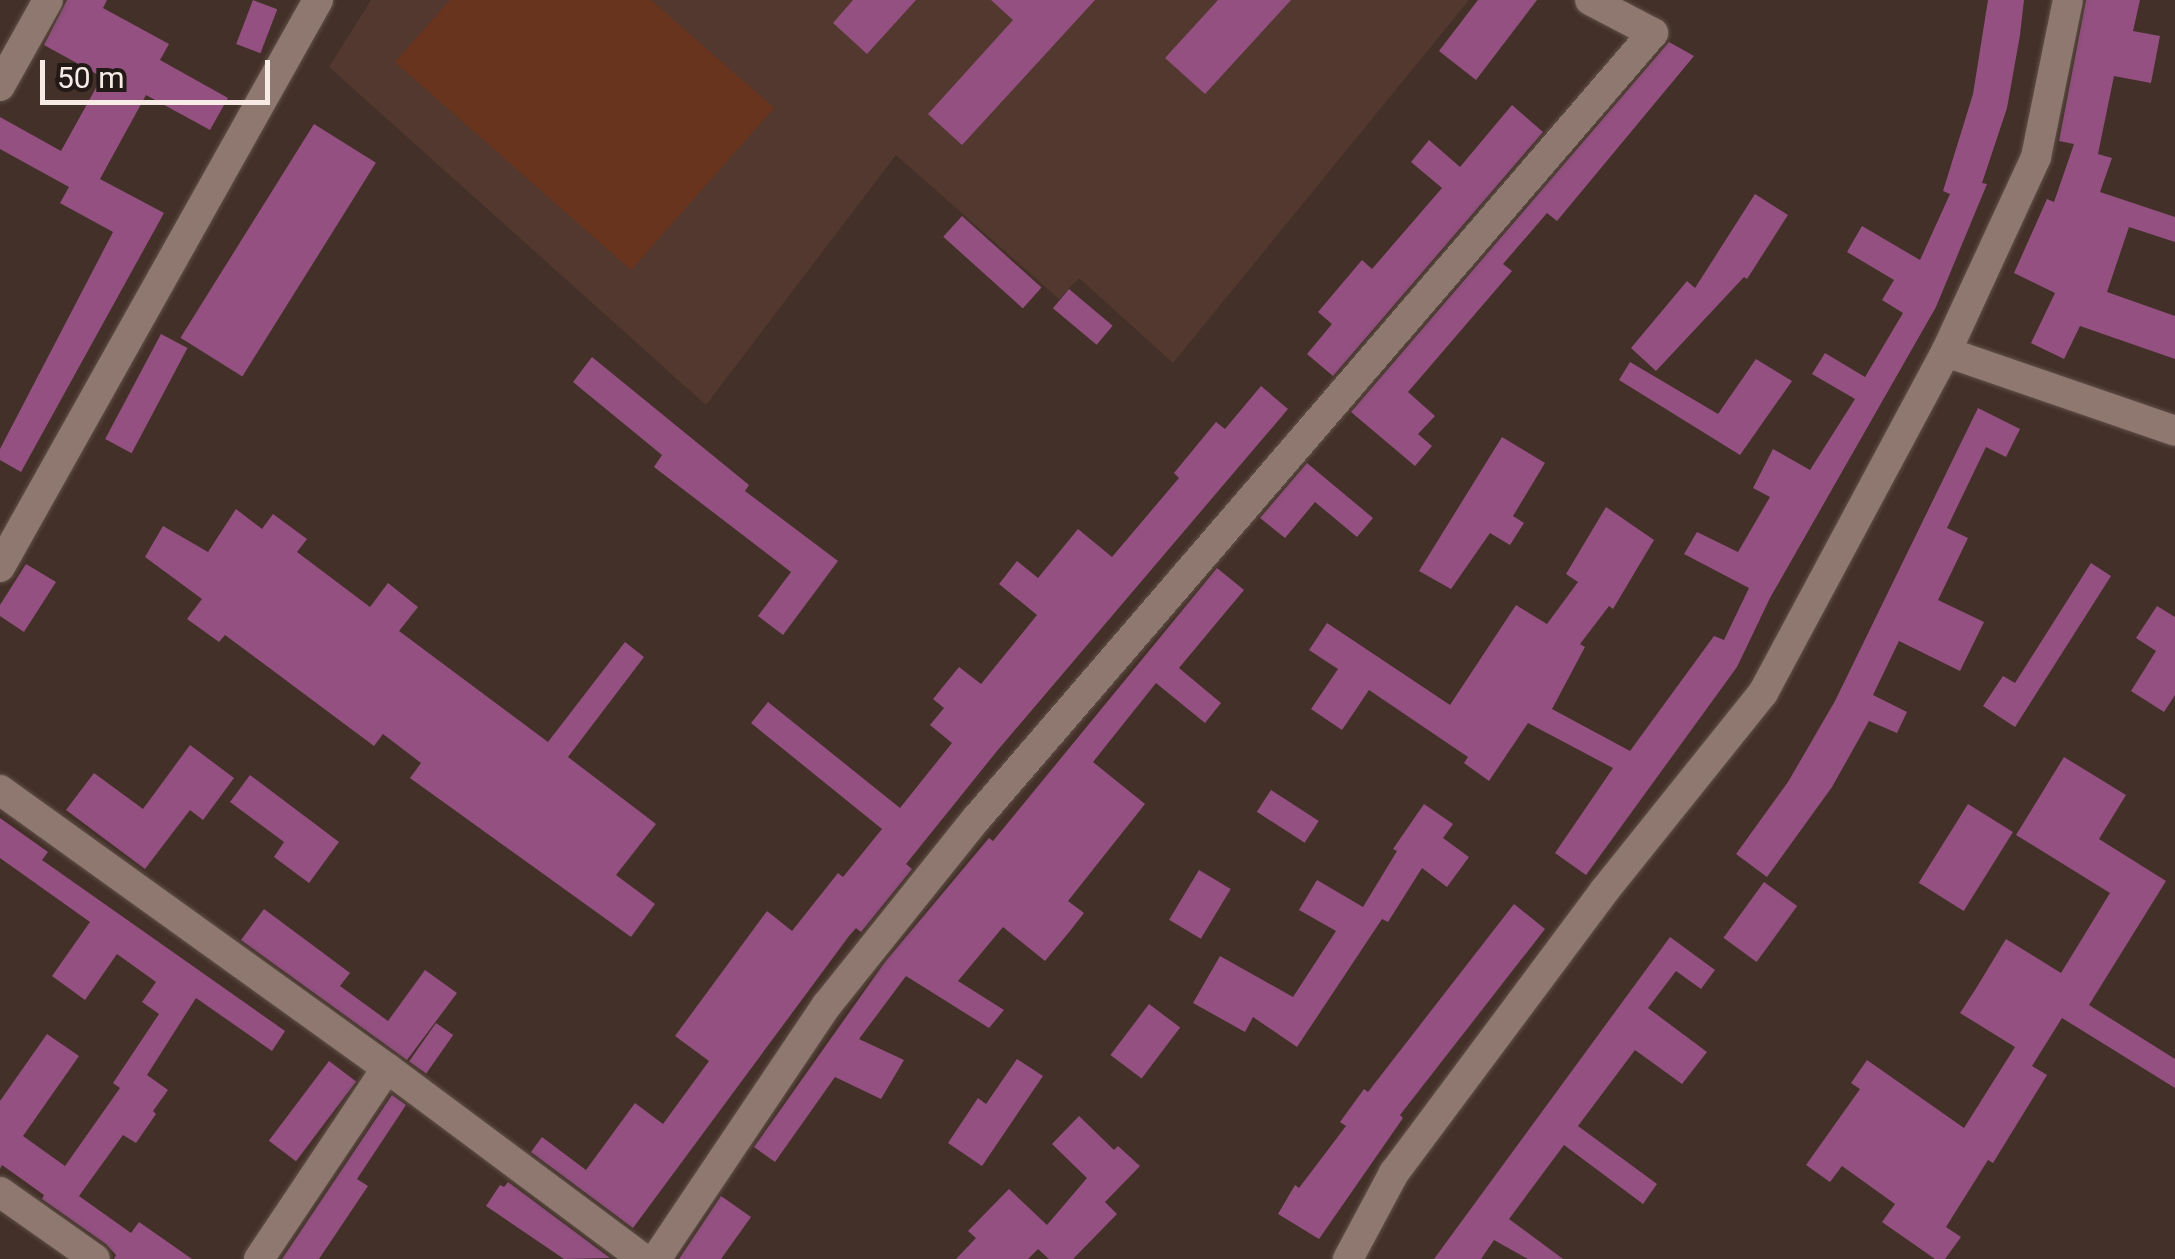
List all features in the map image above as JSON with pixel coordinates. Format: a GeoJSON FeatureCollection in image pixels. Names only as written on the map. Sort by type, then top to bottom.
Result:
{"type":"FeatureCollection","features":[{"type":"Feature","properties":{"kind":"street"},"geometry":{"type":"LineString","coordinates":[[0,86],[48,0]]}},
{"type":"Feature","properties":{"kind":"street"},"geometry":{"type":"LineString","coordinates":[[0,567],[318,0]]}},
{"type":"Feature","properties":{"kind":"street"},"geometry":{"type":"LineString","coordinates":[[656,1259],[828,1005],[977,818],[1653,32],[1590,0]]}},
{"type":"Feature","properties":{"kind":"street"},"geometry":{"type":"LineString","coordinates":[[1348,1259],[1394,1173],[1605,890],[1763,693],[1946,352],[2036,157],[2068,0]]}},
{"type":"Feature","properties":{"kind":"street"},"geometry":{"type":"LineString","coordinates":[[1946,352],[2175,431]]}},
{"type":"Feature","properties":{"kind":"street"},"geometry":{"type":"LineString","coordinates":[[0,790],[387,1068],[643,1259]]}},
{"type":"Feature","properties":{"kind":"street"},"geometry":{"type":"LineString","coordinates":[[259,1259],[387,1068]]}},
{"type":"Feature","properties":{"kind":"street"},"geometry":{"type":"LineString","coordinates":[[0,1192],[96,1259]]}},
{"type":"Feature","properties":{"kind":"shaded area"},"geometry":{"type":"Polygon","coordinates":[[[371,0],[1469,0],[1173,363],[1079,278],[1059,299],[896,155],[706,405],[329,67],[371,0]]]}},
{"type":"Feature","properties":{"kind":"shaded area"},"geometry":{"type":"Polygon","coordinates":[[[450,0],[651,0],[774,108],[631,270],[395,62],[450,0]]]}},
{"type":"Feature","properties":{"kind":"building"},"geometry":{"type":"Polygon","coordinates":[[[67,0],[107,0],[103,8],[169,44],[160,60],[228,98],[210,130],[146,95],[100,179],[164,213],[21,472],[0,460],[0,449],[113,232],[60,203],[69,187],[0,149],[0,117],[61,151],[102,77],[44,45],[67,0]]]}},
{"type":"Feature","properties":{"kind":"building"},"geometry":{"type":"Polygon","coordinates":[[[253,0],[277,9],[260,53],[236,44],[253,0]]]}},
{"type":"Feature","properties":{"kind":"building"},"geometry":{"type":"Polygon","coordinates":[[[853,0],[916,0],[867,54],[833,23],[853,0]]]}},
{"type":"Feature","properties":{"kind":"building"},"geometry":{"type":"Polygon","coordinates":[[[991,0],[1095,0],[962,145],[928,114],[1013,20],[991,0]]]}},
{"type":"Feature","properties":{"kind":"building"},"geometry":{"type":"Polygon","coordinates":[[[1218,0],[1291,0],[1205,94],[1165,58],[1218,0]]]}},
{"type":"Feature","properties":{"kind":"building"},"geometry":{"type":"Polygon","coordinates":[[[1478,0],[1537,0],[1476,80],[1439,51],[1478,0]]]}},
{"type":"Feature","properties":{"kind":"building"},"geometry":{"type":"Polygon","coordinates":[[[1988,0],[2024,0],[2020,35],[2007,108],[1982,183],[1987,184],[1936,307],[1770,598],[1737,667],[1586,875],[1555,853],[1613,768],[1528,723],[1489,781],[1464,763],[1468,757],[1369,690],[1342,730],[1311,709],[1338,669],[1309,650],[1327,623],[1450,705],[1516,605],[1547,624],[1578,582],[1566,574],[1606,507],[1654,540],[1613,609],[1609,606],[1580,644],[1585,647],[1552,709],[1630,751],[1714,636],[1724,640],[1749,588],[1684,554],[1697,532],[1738,552],[1770,497],[1753,488],[1773,449],[1810,470],[1855,399],[1812,374],[1825,353],[1865,377],[1903,313],[1882,300],[1894,280],[1847,252],[1862,226],[1920,260],[1950,194],[1943,191],[1973,94],[1988,0]]]}},
{"type":"Feature","properties":{"kind":"building"},"geometry":{"type":"Polygon","coordinates":[[[2086,0],[2140,0],[2133,31],[2160,36],[2151,83],[2114,76],[2098,154],[2112,158],[2100,192],[2175,217],[2175,242],[2129,227],[2107,292],[2175,316],[2175,359],[2080,326],[2064,359],[2031,343],[2055,293],[2014,273],[2047,199],[2054,202],[2074,144],[2059,141],[2086,0]]]}},
{"type":"Feature","properties":{"kind":"building"},"geometry":{"type":"Polygon","coordinates":[[[1669,42],[1694,56],[1557,221],[1547,213],[1503,264],[1512,271],[1408,392],[1435,416],[1418,434],[1432,446],[1415,466],[1351,412],[1669,42]]]}},
{"type":"Feature","properties":{"kind":"building"},"geometry":{"type":"Polygon","coordinates":[[[1512,105],[1543,132],[1333,376],[1307,354],[1332,324],[1318,312],[1362,260],[1372,269],[1442,188],[1411,162],[1429,140],[1460,167],[1512,105]]]}},
{"type":"Feature","properties":{"kind":"building"},"geometry":{"type":"Polygon","coordinates":[[[314,124],[376,163],[242,376],[180,338],[314,124]]]}},
{"type":"Feature","properties":{"kind":"building"},"geometry":{"type":"Polygon","coordinates":[[[1755,194],[1788,215],[1747,279],[1744,277],[1656,371],[1631,348],[1687,281],[1695,288],[1755,194]]]}},
{"type":"Feature","properties":{"kind":"building"},"geometry":{"type":"Polygon","coordinates":[[[962,216],[1042,288],[1023,308],[943,237],[962,216]]]}},
{"type":"Feature","properties":{"kind":"building"},"geometry":{"type":"Polygon","coordinates":[[[1069,289],[1113,326],[1097,345],[1053,308],[1069,289]]]}},
{"type":"Feature","properties":{"kind":"building"},"geometry":{"type":"Polygon","coordinates":[[[161,334],[187,348],[132,453],[105,439],[161,334]]]}},
{"type":"Feature","properties":{"kind":"building"},"geometry":{"type":"Polygon","coordinates":[[[592,357],[749,485],[745,491],[838,561],[783,635],[758,616],[791,572],[654,467],[662,455],[573,382],[592,357]]]}},
{"type":"Feature","properties":{"kind":"building"},"geometry":{"type":"Polygon","coordinates":[[[1756,359],[1792,381],[1740,455],[1619,380],[1630,362],[1718,414],[1756,359]]]}},
{"type":"Feature","properties":{"kind":"building"},"geometry":{"type":"Polygon","coordinates":[[[1261,386],[1288,409],[906,864],[912,869],[861,932],[856,928],[849,936],[633,1228],[531,1152],[542,1137],[586,1170],[635,1103],[663,1124],[709,1061],[675,1036],[767,911],[792,931],[838,873],[843,877],[882,829],[751,723],[768,702],[900,808],[952,743],[930,725],[944,708],[933,699],[959,667],[981,684],[1037,615],[999,584],[1017,561],[1038,578],[1078,529],[1112,557],[1179,478],[1174,473],[1216,422],[1225,429],[1261,386]]]}},
{"type":"Feature","properties":{"kind":"building"},"geometry":{"type":"Polygon","coordinates":[[[1978,408],[2020,429],[2006,457],[1986,447],[1947,528],[1968,538],[1938,600],[1984,622],[1960,671],[1899,641],[1873,695],[1907,712],[1897,733],[1869,721],[1832,787],[1767,877],[1736,854],[1788,782],[1835,701],[1978,408]]]}},
{"type":"Feature","properties":{"kind":"building"},"geometry":{"type":"Polygon","coordinates":[[[1502,437],[1545,463],[1513,516],[1524,523],[1510,545],[1490,533],[1451,589],[1419,571],[1502,437]]]}},
{"type":"Feature","properties":{"kind":"building"},"geometry":{"type":"Polygon","coordinates":[[[1307,463],[1373,518],[1357,537],[1315,502],[1285,538],[1260,518],[1307,463]]]}},
{"type":"Feature","properties":{"kind":"building"},"geometry":{"type":"Polygon","coordinates":[[[236,509],[262,529],[273,514],[307,539],[297,552],[370,607],[388,583],[418,607],[399,631],[548,742],[625,642],[644,657],[568,757],[656,824],[616,875],[655,904],[631,937],[410,778],[421,763],[383,734],[374,746],[225,635],[219,642],[187,619],[202,599],[145,557],[163,526],[208,552],[236,509]]]}},
{"type":"Feature","properties":{"kind":"building"},"geometry":{"type":"Polygon","coordinates":[[[2091,563],[2111,576],[2015,727],[1983,706],[2003,676],[2015,683],[2091,563]]]}},
{"type":"Feature","properties":{"kind":"building"},"geometry":{"type":"Polygon","coordinates":[[[26,564],[56,582],[24,632],[0,616],[0,605],[26,564]]]}},
{"type":"Feature","properties":{"kind":"building"},"geometry":{"type":"Polygon","coordinates":[[[1217,568],[1244,590],[1179,668],[1221,703],[1205,723],[1156,683],[1093,762],[1145,804],[1068,901],[1084,913],[1070,931],[1045,961],[1003,927],[958,981],[1004,1010],[989,1028],[906,976],[859,1039],[904,1060],[881,1099],[835,1077],[775,1162],[754,1147],[885,962],[989,838],[993,841],[1217,568]]]}},
{"type":"Feature","properties":{"kind":"building"},"geometry":{"type":"Polygon","coordinates":[[[2157,606],[2175,617],[2175,695],[2164,712],[2131,691],[2156,651],[2136,638],[2157,606]]]}},
{"type":"Feature","properties":{"kind":"building"},"geometry":{"type":"Polygon","coordinates":[[[190,745],[234,778],[203,820],[190,810],[145,869],[66,810],[94,773],[143,809],[190,745]]]}},
{"type":"Feature","properties":{"kind":"building"},"geometry":{"type":"Polygon","coordinates":[[[2064,757],[2126,795],[2099,839],[2166,881],[2089,1005],[2175,1059],[2175,1088],[2062,1018],[2032,1066],[2047,1075],[1993,1163],[1988,1160],[1946,1227],[1961,1237],[1945,1259],[1935,1259],[1882,1222],[1895,1204],[1842,1166],[1830,1182],[1806,1165],[1860,1089],[1851,1083],[1867,1060],[1964,1128],[2015,1047],[1960,1013],[2006,939],[2061,973],[2110,893],[2016,835],[2064,757]]]}},
{"type":"Feature","properties":{"kind":"building"},"geometry":{"type":"Polygon","coordinates":[[[250,775],[339,842],[309,883],[274,857],[284,842],[230,802],[250,775]]]}},
{"type":"Feature","properties":{"kind":"building"},"geometry":{"type":"Polygon","coordinates":[[[1271,790],[1319,821],[1305,843],[1257,812],[1271,790]]]}},
{"type":"Feature","properties":{"kind":"building"},"geometry":{"type":"Polygon","coordinates":[[[1424,804],[1453,824],[1443,838],[1469,857],[1447,887],[1422,868],[1388,922],[1382,919],[1297,1047],[1253,1017],[1245,1032],[1193,1003],[1220,956],[1293,997],[1336,931],[1299,910],[1317,880],[1363,907],[1397,851],[1393,849],[1424,804]]]}},
{"type":"Feature","properties":{"kind":"building"},"geometry":{"type":"Polygon","coordinates":[[[1968,804],[2013,832],[1964,911],[1919,883],[1968,804]]]}},
{"type":"Feature","properties":{"kind":"building"},"geometry":{"type":"Polygon","coordinates":[[[0,818],[48,852],[42,860],[285,1031],[272,1051],[196,998],[147,1075],[168,1090],[153,1111],[156,1114],[136,1143],[123,1135],[79,1196],[131,1233],[139,1222],[192,1259],[114,1259],[116,1255],[106,1244],[42,1199],[44,1195],[2,1165],[0,1169],[0,1101],[47,1034],[79,1056],[23,1136],[65,1166],[120,1088],[113,1083],[159,1014],[142,1002],[156,982],[117,954],[85,1000],[52,976],[90,922],[0,858],[0,818]]]}},
{"type":"Feature","properties":{"kind":"building"},"geometry":{"type":"Polygon","coordinates":[[[1199,870],[1231,889],[1201,939],[1169,920],[1199,870]]]}},
{"type":"Feature","properties":{"kind":"building"},"geometry":{"type":"Polygon","coordinates":[[[1764,882],[1797,906],[1757,962],[1723,938],[1764,882]]]}},
{"type":"Feature","properties":{"kind":"building"},"geometry":{"type":"Polygon","coordinates":[[[1514,904],[1545,929],[1400,1115],[1403,1118],[1319,1239],[1278,1214],[1295,1185],[1299,1188],[1346,1126],[1340,1122],[1364,1089],[1368,1092],[1514,904]]]}},
{"type":"Feature","properties":{"kind":"building"},"geometry":{"type":"Polygon","coordinates":[[[264,909],[350,973],[340,986],[388,1021],[425,970],[457,993],[407,1060],[241,940],[264,909]]]}},
{"type":"Feature","properties":{"kind":"building"},"geometry":{"type":"Polygon","coordinates":[[[1670,937],[1715,970],[1701,989],[1676,971],[1648,1008],[1707,1052],[1682,1084],[1635,1050],[1578,1126],[1657,1184],[1643,1204],[1564,1145],[1509,1219],[1563,1259],[1528,1259],[1494,1240],[1481,1259],[1434,1259],[1670,937]]]}},
{"type":"Feature","properties":{"kind":"building"},"geometry":{"type":"Polygon","coordinates":[[[1149,1004],[1180,1027],[1142,1079],[1110,1055],[1149,1004]]]}},
{"type":"Feature","properties":{"kind":"building"},"geometry":{"type":"Polygon","coordinates":[[[436,1023],[453,1035],[426,1074],[409,1062],[436,1023]]]}},
{"type":"Feature","properties":{"kind":"building"},"geometry":{"type":"Polygon","coordinates":[[[1017,1059],[1043,1076],[982,1166],[948,1143],[978,1098],[986,1104],[1017,1059]]]}},
{"type":"Feature","properties":{"kind":"building"},"geometry":{"type":"Polygon","coordinates":[[[329,1061],[356,1081],[296,1161],[269,1141],[329,1061]]]}},
{"type":"Feature","properties":{"kind":"building"},"geometry":{"type":"Polygon","coordinates":[[[392,1095],[406,1105],[357,1179],[368,1186],[319,1259],[282,1259],[392,1095]]]}},
{"type":"Feature","properties":{"kind":"building"},"geometry":{"type":"Polygon","coordinates":[[[1079,1116],[1114,1150],[1118,1146],[1140,1166],[1105,1202],[1117,1214],[1073,1259],[1049,1259],[1038,1249],[1028,1259],[956,1259],[976,1238],[968,1231],[1009,1189],[1047,1225],[1087,1178],[1052,1144],[1079,1116]]]}},
{"type":"Feature","properties":{"kind":"building"},"geometry":{"type":"Polygon","coordinates":[[[508,1182],[610,1258],[564,1259],[486,1206],[500,1185],[504,1187],[508,1182]]]}},
{"type":"Feature","properties":{"kind":"building"},"geometry":{"type":"Polygon","coordinates":[[[721,1196],[751,1217],[721,1259],[679,1259],[721,1196]]]}}]}
